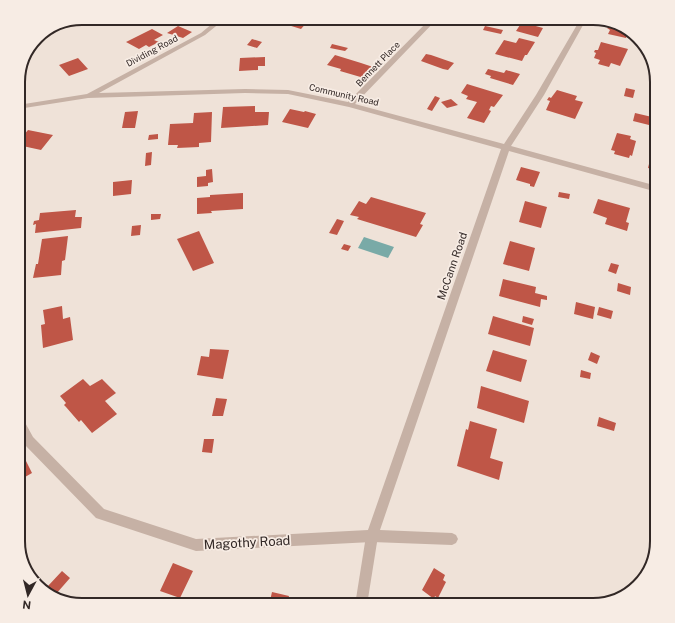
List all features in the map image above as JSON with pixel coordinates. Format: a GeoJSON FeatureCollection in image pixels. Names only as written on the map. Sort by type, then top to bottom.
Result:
{"type":"FeatureCollection","features":[{"type":"Feature","properties":{"kind":"street","name":"Dividing Road"},"geometry":{"type":"LineString","coordinates":[[88,96],[203,34],[214,25]]}},
{"type":"Feature","properties":{"kind":"street","name":"Bennett Place"},"geometry":{"type":"LineString","coordinates":[[350,105],[428,25]]}},
{"type":"Feature","properties":{"kind":"street","name":"McCann Road"},"geometry":{"type":"LineString","coordinates":[[372,536],[506,147],[540,95],[580,25]]}},
{"type":"Feature","properties":{"kind":"street","name":"Community Road"},"geometry":{"type":"LineString","coordinates":[[25,106],[88,96],[245,91],[288,92],[350,105],[650,186]]}},
{"type":"Feature","properties":{"kind":"street","name":"Magothy Road"},"geometry":{"type":"LineString","coordinates":[[25,434],[29,441],[100,514],[196,545],[372,536],[452,539]]}},
{"type":"Feature","properties":{"kind":"lane"},"geometry":{"type":"LineString","coordinates":[[362,598],[372,536]]}},
{"type":"Feature","properties":{"kind":"water"},"geometry":{"type":"Polygon","coordinates":[[[364,237],[394,247],[388,258],[358,248],[364,237]]]}},
{"type":"Feature","properties":{"kind":"building"},"geometry":{"type":"Polygon","coordinates":[[[288,25],[305,25],[301,29],[288,25]]]}},
{"type":"Feature","properties":{"kind":"building"},"geometry":{"type":"Polygon","coordinates":[[[520,25],[532,25],[543,28],[538,37],[516,31],[520,25]]]}},
{"type":"Feature","properties":{"kind":"building"},"geometry":{"type":"Polygon","coordinates":[[[178,26],[192,32],[183,38],[167,33],[178,26]]]}},
{"type":"Feature","properties":{"kind":"building"},"geometry":{"type":"Polygon","coordinates":[[[485,26],[503,30],[501,34],[483,30],[485,26]]]}},
{"type":"Feature","properties":{"kind":"building"},"geometry":{"type":"Polygon","coordinates":[[[607,28],[615,29],[625,35],[626,38],[608,34],[610,30],[607,28]]]}},
{"type":"Feature","properties":{"kind":"building"},"geometry":{"type":"Polygon","coordinates":[[[152,29],[163,35],[154,40],[159,42],[149,47],[146,45],[139,49],[126,42],[152,29]]]}},
{"type":"Feature","properties":{"kind":"building"},"geometry":{"type":"Polygon","coordinates":[[[519,38],[535,42],[522,61],[495,54],[504,40],[516,43],[519,38]]]}},
{"type":"Feature","properties":{"kind":"building"},"geometry":{"type":"Polygon","coordinates":[[[252,39],[262,42],[257,48],[247,45],[252,39]]]}},
{"type":"Feature","properties":{"kind":"building"},"geometry":{"type":"Polygon","coordinates":[[[601,42],[628,49],[620,66],[611,63],[609,67],[598,64],[600,60],[594,58],[596,53],[594,52],[595,50],[598,50],[601,42]]]}},
{"type":"Feature","properties":{"kind":"building"},"geometry":{"type":"Polygon","coordinates":[[[332,44],[348,48],[345,51],[330,48],[332,44]]]}},
{"type":"Feature","properties":{"kind":"building"},"geometry":{"type":"Polygon","coordinates":[[[426,54],[454,63],[448,70],[443,69],[421,61],[426,54]]]}},
{"type":"Feature","properties":{"kind":"building"},"geometry":{"type":"Polygon","coordinates":[[[335,55],[373,67],[364,78],[340,71],[341,69],[327,65],[335,55]]]}},
{"type":"Feature","properties":{"kind":"building"},"geometry":{"type":"Polygon","coordinates":[[[265,57],[265,66],[258,66],[258,70],[239,71],[240,58],[265,57]]]}},
{"type":"Feature","properties":{"kind":"building"},"geometry":{"type":"Polygon","coordinates":[[[78,58],[88,69],[69,76],[59,65],[78,58]]]}},
{"type":"Feature","properties":{"kind":"building"},"geometry":{"type":"Polygon","coordinates":[[[488,69],[504,73],[506,70],[520,74],[513,85],[490,78],[491,76],[485,74],[488,69]]]}},
{"type":"Feature","properties":{"kind":"building"},"geometry":{"type":"Polygon","coordinates":[[[467,84],[503,95],[494,107],[491,106],[489,110],[491,111],[484,123],[467,118],[477,102],[466,99],[468,96],[461,93],[467,84]]]}},
{"type":"Feature","properties":{"kind":"building"},"geometry":{"type":"Polygon","coordinates":[[[626,88],[635,90],[633,98],[624,96],[626,88]]]}},
{"type":"Feature","properties":{"kind":"building"},"geometry":{"type":"Polygon","coordinates":[[[557,90],[577,96],[575,100],[583,102],[575,119],[546,110],[550,101],[547,100],[549,97],[551,98],[557,90]]]}},
{"type":"Feature","properties":{"kind":"building"},"geometry":{"type":"Polygon","coordinates":[[[435,96],[440,98],[432,111],[427,109],[435,96]]]}},
{"type":"Feature","properties":{"kind":"building"},"geometry":{"type":"Polygon","coordinates":[[[451,99],[458,105],[447,108],[441,102],[451,99]]]}},
{"type":"Feature","properties":{"kind":"building"},"geometry":{"type":"Polygon","coordinates":[[[255,106],[255,112],[269,112],[268,125],[221,128],[223,107],[255,106]]]}},
{"type":"Feature","properties":{"kind":"building"},"geometry":{"type":"Polygon","coordinates":[[[290,109],[316,114],[308,128],[282,122],[290,109]]]}},
{"type":"Feature","properties":{"kind":"building"},"geometry":{"type":"Polygon","coordinates":[[[138,111],[135,128],[122,128],[125,112],[138,111]]]}},
{"type":"Feature","properties":{"kind":"building"},"geometry":{"type":"Polygon","coordinates":[[[212,112],[211,142],[199,143],[199,147],[177,148],[178,145],[168,145],[170,124],[193,123],[194,113],[212,112]]]}},
{"type":"Feature","properties":{"kind":"building"},"geometry":{"type":"Polygon","coordinates":[[[635,113],[650,117],[649,125],[633,121],[635,113]]]}},
{"type":"Feature","properties":{"kind":"building"},"geometry":{"type":"Polygon","coordinates":[[[28,130],[53,135],[41,150],[25,147],[25,134],[28,130]]]}},
{"type":"Feature","properties":{"kind":"building"},"geometry":{"type":"Polygon","coordinates":[[[617,133],[631,136],[630,139],[636,141],[632,156],[630,155],[629,158],[614,154],[615,151],[611,150],[617,133]]]}},
{"type":"Feature","properties":{"kind":"building"},"geometry":{"type":"Polygon","coordinates":[[[158,134],[158,139],[148,140],[149,135],[158,134]]]}},
{"type":"Feature","properties":{"kind":"building"},"geometry":{"type":"Polygon","coordinates":[[[152,152],[151,165],[145,166],[146,153],[152,152]]]}},
{"type":"Feature","properties":{"kind":"building"},"geometry":{"type":"Polygon","coordinates":[[[521,167],[540,172],[534,187],[530,186],[530,184],[516,180],[521,167]]]}},
{"type":"Feature","properties":{"kind":"building"},"geometry":{"type":"Polygon","coordinates":[[[212,169],[213,182],[208,183],[208,186],[197,187],[197,177],[206,176],[206,170],[212,169]]]}},
{"type":"Feature","properties":{"kind":"building"},"geometry":{"type":"Polygon","coordinates":[[[132,180],[131,194],[113,196],[113,182],[132,180]]]}},
{"type":"Feature","properties":{"kind":"building"},"geometry":{"type":"Polygon","coordinates":[[[559,192],[570,194],[569,199],[558,197],[559,192]]]}},
{"type":"Feature","properties":{"kind":"building"},"geometry":{"type":"Polygon","coordinates":[[[243,193],[243,209],[211,211],[212,213],[197,214],[197,198],[210,197],[210,195],[243,193]]]}},
{"type":"Feature","properties":{"kind":"building"},"geometry":{"type":"Polygon","coordinates":[[[371,197],[426,213],[420,224],[423,225],[416,237],[357,219],[359,217],[350,215],[359,201],[366,204],[371,197]]]}},
{"type":"Feature","properties":{"kind":"building"},"geometry":{"type":"Polygon","coordinates":[[[598,199],[630,208],[626,222],[629,223],[627,231],[605,224],[607,218],[593,213],[598,199]]]}},
{"type":"Feature","properties":{"kind":"building"},"geometry":{"type":"Polygon","coordinates":[[[525,201],[547,207],[541,228],[519,222],[525,201]]]}},
{"type":"Feature","properties":{"kind":"building"},"geometry":{"type":"Polygon","coordinates":[[[76,210],[75,217],[82,217],[81,228],[35,233],[36,224],[33,225],[34,221],[39,220],[40,213],[76,210]]]}},
{"type":"Feature","properties":{"kind":"building"},"geometry":{"type":"Polygon","coordinates":[[[151,214],[161,214],[160,219],[151,220],[151,214]]]}},
{"type":"Feature","properties":{"kind":"building"},"geometry":{"type":"Polygon","coordinates":[[[337,219],[344,221],[337,235],[329,233],[337,219]]]}},
{"type":"Feature","properties":{"kind":"building"},"geometry":{"type":"Polygon","coordinates":[[[141,225],[140,235],[131,236],[132,226],[141,225]]]}},
{"type":"Feature","properties":{"kind":"building"},"geometry":{"type":"Polygon","coordinates":[[[199,231],[214,263],[193,271],[177,239],[199,231]]]}},
{"type":"Feature","properties":{"kind":"building"},"geometry":{"type":"Polygon","coordinates":[[[68,236],[65,260],[62,261],[61,275],[33,278],[36,264],[38,264],[42,239],[68,236]]]}},
{"type":"Feature","properties":{"kind":"building"},"geometry":{"type":"Polygon","coordinates":[[[510,241],[535,248],[529,271],[503,264],[510,241]]]}},
{"type":"Feature","properties":{"kind":"building"},"geometry":{"type":"Polygon","coordinates":[[[344,244],[351,246],[348,251],[341,249],[344,244]]]}},
{"type":"Feature","properties":{"kind":"building"},"geometry":{"type":"Polygon","coordinates":[[[611,263],[619,265],[616,274],[608,271],[611,263]]]}},
{"type":"Feature","properties":{"kind":"building"},"geometry":{"type":"Polygon","coordinates":[[[503,279],[536,287],[535,293],[547,296],[547,300],[541,299],[540,307],[499,296],[503,279]]]}},
{"type":"Feature","properties":{"kind":"building"},"geometry":{"type":"Polygon","coordinates":[[[618,283],[631,287],[630,295],[617,291],[618,283]]]}},
{"type":"Feature","properties":{"kind":"building"},"geometry":{"type":"Polygon","coordinates":[[[576,302],[595,307],[593,319],[574,314],[576,302]]]}},
{"type":"Feature","properties":{"kind":"building"},"geometry":{"type":"Polygon","coordinates":[[[62,306],[63,319],[70,317],[73,340],[43,348],[41,325],[45,324],[43,310],[62,306]]]}},
{"type":"Feature","properties":{"kind":"building"},"geometry":{"type":"Polygon","coordinates":[[[599,307],[613,311],[611,319],[597,315],[599,307]]]}},
{"type":"Feature","properties":{"kind":"building"},"geometry":{"type":"Polygon","coordinates":[[[493,316],[534,328],[530,346],[488,334],[493,316]]]}},
{"type":"Feature","properties":{"kind":"building"},"geometry":{"type":"Polygon","coordinates":[[[523,316],[534,319],[532,325],[522,322],[523,316]]]}},
{"type":"Feature","properties":{"kind":"building"},"geometry":{"type":"Polygon","coordinates":[[[210,349],[229,350],[223,379],[197,375],[201,356],[209,357],[210,349]]]}},
{"type":"Feature","properties":{"kind":"building"},"geometry":{"type":"Polygon","coordinates":[[[493,350],[527,360],[521,382],[486,371],[493,350]]]}},
{"type":"Feature","properties":{"kind":"building"},"geometry":{"type":"Polygon","coordinates":[[[591,352],[600,356],[597,364],[588,360],[591,352]]]}},
{"type":"Feature","properties":{"kind":"building"},"geometry":{"type":"Polygon","coordinates":[[[581,370],[591,373],[590,379],[580,377],[581,370]]]}},
{"type":"Feature","properties":{"kind":"building"},"geometry":{"type":"Polygon","coordinates":[[[83,379],[90,386],[102,379],[116,393],[105,401],[117,414],[92,433],[81,420],[79,422],[64,405],[66,403],[60,396],[83,379]]]}},
{"type":"Feature","properties":{"kind":"building"},"geometry":{"type":"Polygon","coordinates":[[[481,386],[529,401],[524,423],[477,408],[481,386]]]}},
{"type":"Feature","properties":{"kind":"building"},"geometry":{"type":"Polygon","coordinates":[[[216,398],[227,399],[223,416],[212,416],[216,398]]]}},
{"type":"Feature","properties":{"kind":"building"},"geometry":{"type":"Polygon","coordinates":[[[599,417],[616,423],[614,431],[597,426],[599,417]]]}},
{"type":"Feature","properties":{"kind":"building"},"geometry":{"type":"Polygon","coordinates":[[[470,421],[497,429],[490,458],[503,462],[499,480],[457,466],[466,429],[468,430],[470,421]]]}},
{"type":"Feature","properties":{"kind":"building"},"geometry":{"type":"Polygon","coordinates":[[[204,439],[214,439],[212,453],[202,452],[204,439]]]}},
{"type":"Feature","properties":{"kind":"building"},"geometry":{"type":"Polygon","coordinates":[[[25,459],[32,473],[25,477],[25,459]]]}},
{"type":"Feature","properties":{"kind":"building"},"geometry":{"type":"Polygon","coordinates":[[[173,563],[193,571],[180,598],[160,591],[173,563]]]}},
{"type":"Feature","properties":{"kind":"building"},"geometry":{"type":"Polygon","coordinates":[[[434,568],[445,575],[443,580],[446,582],[438,598],[435,596],[433,598],[422,590],[434,568]]]}},
{"type":"Feature","properties":{"kind":"building"},"geometry":{"type":"Polygon","coordinates":[[[62,571],[70,578],[57,592],[48,586],[62,571]]]}},
{"type":"Feature","properties":{"kind":"building"},"geometry":{"type":"Polygon","coordinates":[[[272,592],[289,596],[289,598],[271,598],[272,592]]]}}]}
